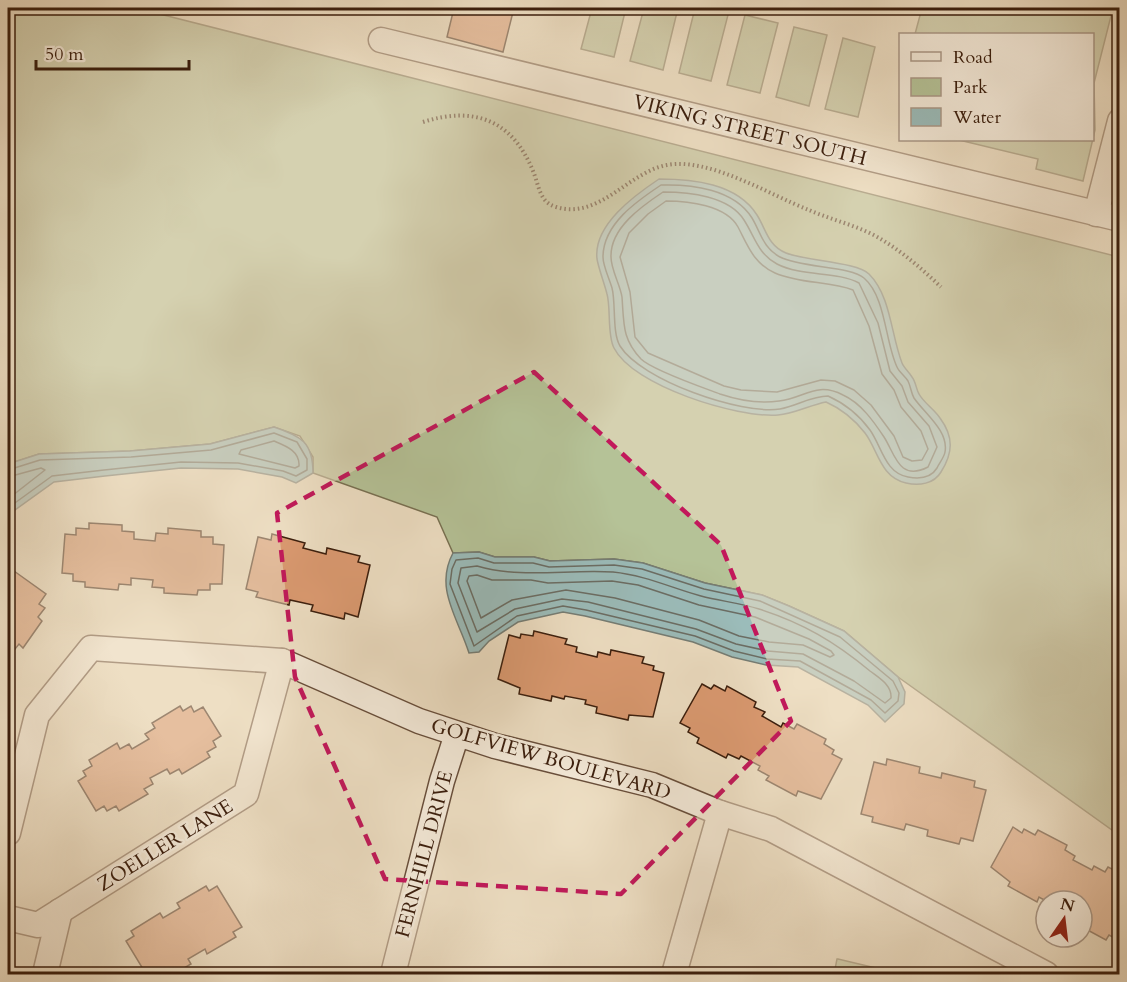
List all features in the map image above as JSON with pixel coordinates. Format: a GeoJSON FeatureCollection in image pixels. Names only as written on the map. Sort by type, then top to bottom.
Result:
{"type":"FeatureCollection","features":[{"type":"Feature","properties":{"kind":"street","name":"VIKING STREET SOUTH"},"geometry":{"type":"LineString","coordinates":[[381,40],[1108,217]]}},
{"type":"Feature","properties":{"kind":"street"},"geometry":{"type":"LineString","coordinates":[[1108,217],[1119,121]]}},
{"type":"Feature","properties":{"kind":"street","name":"GOLFVIEW BOULEVARD"},"geometry":{"type":"LineString","coordinates":[[8,833],[37,715],[91,648],[282,662],[419,721],[495,746],[652,785],[787,837],[1046,975]]}},
{"type":"Feature","properties":{"kind":"street","name":"ZOELLER LANE"},"geometry":{"type":"LineString","coordinates":[[8,918],[38,925],[246,794],[282,662]]}},
{"type":"Feature","properties":{"kind":"street","name":"FERNHILL DRIVE"},"geometry":{"type":"LineString","coordinates":[[393,975],[439,792],[457,734]]}},
{"type":"Feature","properties":{"kind":"street"},"geometry":{"type":"LineString","coordinates":[[674,975],[720,813]]}},
{"type":"Feature","properties":{"kind":"street"},"geometry":{"type":"LineString","coordinates":[[45,975],[60,911]]}},
{"type":"Feature","properties":{"kind":"path"},"geometry":{"type":"LineString","coordinates":[[423,122],[451,114],[463,114],[497,124],[508,133],[526,156],[544,200],[556,207],[577,208],[595,205],[646,172],[670,165],[714,171],[883,240],[941,287]]}},
{"type":"Feature","properties":{"kind":"highlighted area"},"geometry":{"type":"Polygon","coordinates":[[[534,372],[721,545],[791,721],[621,894],[385,879],[295,677],[277,513],[534,372]]]}},
{"type":"Feature","properties":{"kind":"green space"},"geometry":{"type":"Polygon","coordinates":[[[8,8],[136,8],[1119,257],[1119,835],[898,677],[844,631],[762,595],[705,583],[643,563],[614,559],[550,561],[534,557],[495,557],[479,552],[453,553],[437,517],[313,473],[313,457],[300,436],[274,427],[210,444],[130,451],[39,454],[8,464],[8,8]]]}},
{"type":"Feature","properties":{"kind":"green space"},"geometry":{"type":"Polygon","coordinates":[[[592,8],[626,8],[614,57],[581,49],[592,8]]]}},
{"type":"Feature","properties":{"kind":"green space"},"geometry":{"type":"Polygon","coordinates":[[[644,8],[678,8],[663,70],[630,61],[644,8]]]}},
{"type":"Feature","properties":{"kind":"green space"},"geometry":{"type":"Polygon","coordinates":[[[695,8],[729,11],[711,81],[679,73],[695,8]]]}},
{"type":"Feature","properties":{"kind":"green space"},"geometry":{"type":"Polygon","coordinates":[[[922,8],[1113,8],[1094,83],[1094,33],[915,33],[922,8]]]}},
{"type":"Feature","properties":{"kind":"green space"},"geometry":{"type":"Polygon","coordinates":[[[745,15],[778,23],[760,93],[727,85],[745,15]]]}},
{"type":"Feature","properties":{"kind":"green space"},"geometry":{"type":"Polygon","coordinates":[[[794,27],[827,35],[809,106],[776,97],[794,27]]]}},
{"type":"Feature","properties":{"kind":"green space"},"geometry":{"type":"Polygon","coordinates":[[[843,38],[875,47],[858,117],[825,109],[843,38]]]}},
{"type":"Feature","properties":{"kind":"green space"},"geometry":{"type":"Polygon","coordinates":[[[1094,83],[1095,130],[1094,134],[1094,83]]]}},
{"type":"Feature","properties":{"kind":"green space"},"geometry":{"type":"Polygon","coordinates":[[[963,141],[1092,141],[1083,181],[1036,169],[1038,159],[963,141]]]}},
{"type":"Feature","properties":{"kind":"green space"},"geometry":{"type":"Polygon","coordinates":[[[838,959],[901,974],[834,974],[838,959]]]}},
{"type":"Feature","properties":{"kind":"water"},"geometry":{"type":"Polygon","coordinates":[[[659,179],[699,182],[726,190],[748,204],[757,215],[771,242],[780,250],[795,256],[843,264],[869,274],[882,293],[903,365],[913,379],[921,397],[938,415],[948,432],[950,452],[938,476],[930,482],[921,484],[897,480],[885,469],[857,423],[826,402],[778,415],[738,411],[688,397],[663,387],[625,362],[612,343],[608,300],[597,259],[598,246],[602,234],[618,212],[659,179]]]}},
{"type":"Feature","properties":{"kind":"water"},"geometry":{"type":"Polygon","coordinates":[[[274,427],[304,442],[311,454],[313,473],[296,483],[282,477],[238,469],[181,468],[54,482],[8,515],[8,464],[39,454],[130,451],[210,444],[274,427]]]}},
{"type":"Feature","properties":{"kind":"water"},"geometry":{"type":"Polygon","coordinates":[[[479,552],[495,557],[534,557],[550,561],[614,559],[643,563],[705,583],[762,595],[844,631],[898,677],[905,692],[904,704],[885,722],[868,705],[798,667],[766,665],[732,657],[693,642],[563,612],[518,622],[489,641],[479,652],[469,653],[450,603],[446,578],[453,553],[479,552]]]}},
{"type":"Feature","properties":{"kind":"building"},"geometry":{"type":"Polygon","coordinates":[[[454,8],[514,8],[503,52],[447,37],[454,8]]]}},
{"type":"Feature","properties":{"kind":"building"},"geometry":{"type":"Polygon","coordinates":[[[89,523],[122,525],[122,531],[134,532],[134,539],[155,541],[156,533],[168,534],[168,528],[201,531],[201,537],[213,537],[213,544],[224,545],[222,584],[210,584],[210,590],[198,590],[197,595],[164,593],[164,588],[152,587],[153,580],[131,578],[131,585],[119,584],[118,590],[85,587],[85,582],[73,581],[73,574],[62,573],[65,534],[76,535],[76,528],[89,529],[89,523]]]}},
{"type":"Feature","properties":{"kind":"building"},"geometry":{"type":"Polygon","coordinates":[[[272,534],[305,543],[303,548],[326,554],[327,548],[360,556],[358,562],[370,565],[358,617],[345,613],[344,619],[311,611],[313,605],[290,600],[289,605],[256,597],[258,592],[246,589],[258,537],[271,540],[272,534]]]}},
{"type":"Feature","properties":{"kind":"building"},"geometry":{"type":"Polygon","coordinates":[[[14,571],[46,594],[39,604],[45,608],[38,617],[42,621],[23,648],[19,644],[11,654],[8,652],[8,580],[14,571]]]}},
{"type":"Feature","properties":{"kind":"building"},"geometry":{"type":"Polygon","coordinates":[[[534,631],[567,639],[565,644],[577,647],[576,652],[597,657],[598,652],[610,655],[611,650],[644,657],[642,663],[654,666],[653,670],[664,673],[653,717],[629,715],[628,720],[596,713],[597,707],[585,704],[586,700],[552,696],[551,701],[519,694],[520,688],[498,679],[509,635],[520,638],[521,634],[533,636],[534,631]]]}},
{"type":"Feature","properties":{"kind":"building"},"geometry":{"type":"Polygon","coordinates":[[[702,684],[711,689],[714,685],[725,691],[727,686],[756,702],[754,707],[765,712],[762,716],[781,727],[783,723],[794,729],[797,724],[826,739],[824,744],[834,750],[832,754],[842,759],[821,799],[798,791],[796,796],[766,780],[769,776],[758,770],[760,766],[741,756],[739,759],[728,754],[726,758],[697,743],[699,738],[688,732],[690,728],[680,723],[702,684]]]}},
{"type":"Feature","properties":{"kind":"building"},"geometry":{"type":"Polygon","coordinates":[[[180,706],[183,711],[191,706],[194,712],[203,707],[221,736],[213,741],[216,747],[207,752],[210,757],[182,774],[179,769],[170,774],[167,769],[150,778],[153,784],[144,789],[148,794],[119,811],[116,806],[107,811],[104,806],[96,811],[78,781],[86,776],[83,771],[92,766],[89,760],[117,743],[120,749],[129,744],[132,749],[149,739],[145,734],[155,728],[152,723],[180,706]]]}},
{"type":"Feature","properties":{"kind":"building"},"geometry":{"type":"Polygon","coordinates":[[[887,759],[920,767],[919,773],[941,778],[942,773],[975,781],[974,787],[986,790],[973,841],[961,838],[959,844],[927,836],[928,830],[906,824],[904,830],[872,822],[873,817],[861,814],[874,762],[886,765],[887,759]]]}},
{"type":"Feature","properties":{"kind":"building"},"geometry":{"type":"Polygon","coordinates":[[[1013,827],[1022,833],[1024,829],[1035,835],[1038,830],[1067,845],[1065,850],[1075,856],[1073,860],[1092,870],[1094,866],[1105,872],[1108,867],[1120,873],[1120,941],[1109,935],[1106,940],[1094,934],[1094,889],[1034,889],[1034,900],[1008,886],[1010,882],[991,867],[1013,827]]]}},
{"type":"Feature","properties":{"kind":"building"},"geometry":{"type":"Polygon","coordinates":[[[206,886],[209,891],[217,886],[242,927],[233,932],[236,937],[207,954],[205,949],[188,959],[191,964],[174,974],[146,974],[126,941],[134,936],[131,931],[160,913],[163,918],[180,908],[177,903],[206,886]]]}}]}
